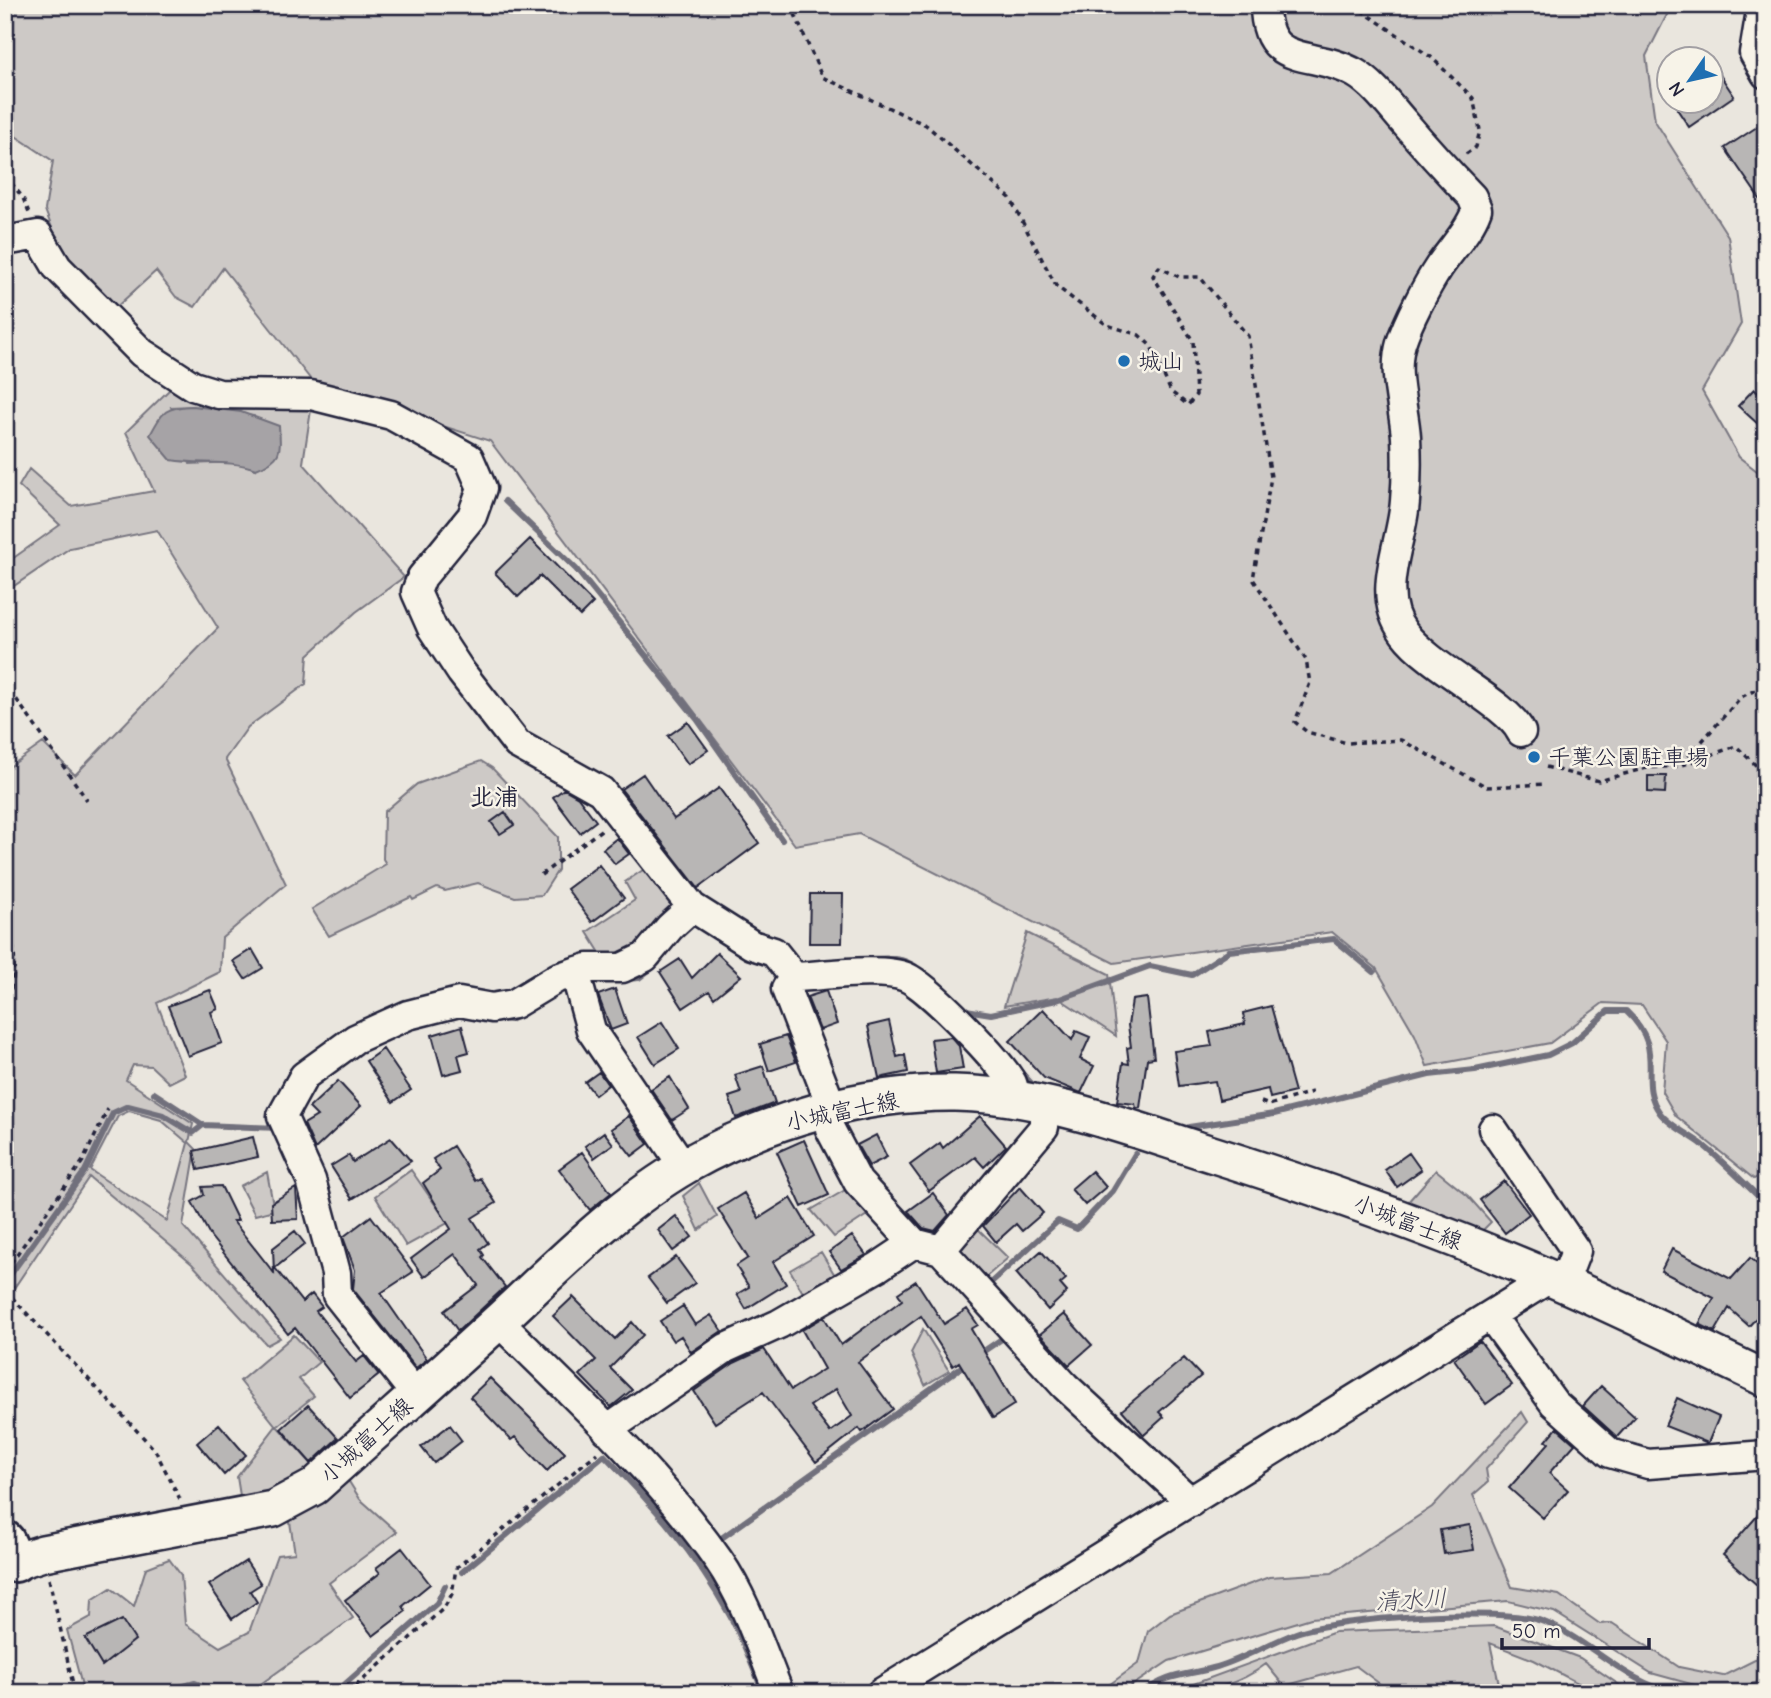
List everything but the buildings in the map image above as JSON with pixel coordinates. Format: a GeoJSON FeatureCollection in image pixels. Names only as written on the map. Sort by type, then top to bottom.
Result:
{"type":"FeatureCollection","features":[{"type":"Feature","properties":{"kind":"main road","name":"小城富士線"},"geometry":{"type":"LineString","coordinates":[[17,1555],[272,1508],[295,1499],[314,1487],[596,1231],[684,1167],[746,1135],[831,1118],[893,1097],[954,1093],[1073,1110],[1279,1175],[1413,1222],[1550,1278],[1766,1379]]}},
{"type":"Feature","properties":{"kind":"street"},"geometry":{"type":"LineString","coordinates":[[1265,5],[1267,33],[1279,47],[1292,55],[1328,60],[1358,74],[1472,197],[1477,209],[1473,220],[1437,269],[1401,343],[1398,381],[1406,436],[1405,502],[1388,593],[1391,611],[1405,634],[1429,660],[1499,710],[1521,732]]}},
{"type":"Feature","properties":{"kind":"street"},"geometry":{"type":"LineString","coordinates":[[1762,5],[1754,53],[1766,74]]}},
{"type":"Feature","properties":{"kind":"street"},"geometry":{"type":"LineString","coordinates":[[5,242],[38,235],[57,267],[142,353],[193,386],[219,394],[311,395],[391,415],[469,458],[482,488],[472,516],[422,577],[416,592],[432,628],[517,744],[601,791],[622,814],[692,907],[752,945],[774,952],[794,977]]}},
{"type":"Feature","properties":{"kind":"street"},"geometry":{"type":"LineString","coordinates":[[577,983],[588,968],[622,968],[645,957],[670,927],[692,907]]}},
{"type":"Feature","properties":{"kind":"street"},"geometry":{"type":"LineString","coordinates":[[794,977],[857,973],[904,976],[923,987],[995,1061],[1030,1102],[1044,1127],[941,1250]]}},
{"type":"Feature","properties":{"kind":"street"},"geometry":{"type":"LineString","coordinates":[[794,977],[786,989],[831,1118],[858,1182],[914,1243],[941,1250],[1065,1386],[1191,1502]]}},
{"type":"Feature","properties":{"kind":"street"},"geometry":{"type":"LineString","coordinates":[[416,1395],[337,1295],[336,1273],[311,1181],[285,1125],[304,1076],[355,1039],[408,1015],[459,1002],[492,1008],[513,1004],[557,978],[577,983]]}},
{"type":"Feature","properties":{"kind":"street"},"geometry":{"type":"LineString","coordinates":[[577,983],[591,1030],[684,1167]]}},
{"type":"Feature","properties":{"kind":"street"},"geometry":{"type":"LineString","coordinates":[[881,1693],[1550,1278],[1568,1272],[1576,1251],[1493,1129]]}},
{"type":"Feature","properties":{"kind":"street"},"geometry":{"type":"LineString","coordinates":[[611,1434],[726,1348],[779,1324],[914,1243]]}},
{"type":"Feature","properties":{"kind":"street"},"geometry":{"type":"LineString","coordinates":[[1491,1316],[1554,1403],[1610,1454],[1648,1464],[1766,1455]]}},
{"type":"Feature","properties":{"kind":"street"},"geometry":{"type":"LineString","coordinates":[[498,1321],[670,1497],[720,1563],[749,1620],[779,1693]]}},
{"type":"Feature","properties":{"kind":"path"},"geometry":{"type":"LineString","coordinates":[[791,5],[822,77],[926,125],[979,170],[1010,198],[1056,286],[1107,325],[1139,335],[1151,346],[1171,392],[1188,405],[1196,396],[1193,341],[1153,276],[1159,267],[1179,277],[1200,277],[1248,336],[1271,477],[1253,579],[1306,660],[1310,683],[1295,722],[1307,733],[1347,743],[1401,740],[1487,787],[1545,784]]}},
{"type":"Feature","properties":{"kind":"path"},"geometry":{"type":"LineString","coordinates":[[1353,5],[1431,57],[1473,98],[1480,130],[1476,147],[1444,169]]}},
{"type":"Feature","properties":{"kind":"path"},"geometry":{"type":"LineString","coordinates":[[5,175],[23,198],[38,235]]}},
{"type":"Feature","properties":{"kind":"path"},"geometry":{"type":"LineString","coordinates":[[5,683],[87,800]]}},
{"type":"Feature","properties":{"kind":"path"},"geometry":{"type":"LineString","coordinates":[[1680,766],[1741,697],[1766,685]]}},
{"type":"Feature","properties":{"kind":"path"},"geometry":{"type":"LineString","coordinates":[[1546,767],[1599,781],[1646,768],[1680,766],[1736,746],[1766,775]]}},
{"type":"Feature","properties":{"kind":"path"},"geometry":{"type":"LineString","coordinates":[[541,875],[622,814]]}},
{"type":"Feature","properties":{"kind":"path"},"geometry":{"type":"LineString","coordinates":[[5,916],[13,939],[16,978],[5,1009]]}},
{"type":"Feature","properties":{"kind":"path"},"geometry":{"type":"LineString","coordinates":[[1261,1102],[1269,1105],[1312,1091]]}},
{"type":"Feature","properties":{"kind":"path"},"geometry":{"type":"LineString","coordinates":[[5,1271],[83,1161],[108,1108]]}},
{"type":"Feature","properties":{"kind":"path"},"geometry":{"type":"LineString","coordinates":[[5,1291],[155,1450],[191,1522]]}},
{"type":"Feature","properties":{"kind":"path"},"geometry":{"type":"LineString","coordinates":[[348,1693],[444,1608],[452,1594],[456,1568],[611,1434]]}},
{"type":"Feature","properties":{"kind":"path"},"geometry":{"type":"LineString","coordinates":[[17,1555],[75,1693]]}},
{"type":"Feature","properties":{"kind":"shaded area"},"geometry":{"type":"Polygon","coordinates":[[[5,5],[1469,5],[1473,10],[1507,11],[1506,5],[1672,5],[1646,56],[1655,121],[1728,236],[1741,324],[1702,391],[1739,457],[1766,478],[1766,1172],[1754,1179],[1676,1116],[1662,1092],[1666,1041],[1642,1005],[1603,1003],[1550,1043],[1427,1066],[1415,1035],[1376,968],[1332,932],[1114,963],[859,834],[795,845],[490,441],[315,385],[223,268],[195,307],[176,297],[156,271],[113,310],[62,253],[45,210],[53,161],[5,129],[5,5]]]}},
{"type":"Feature","properties":{"kind":"shaded area"},"geometry":{"type":"Polygon","coordinates":[[[171,388],[306,403],[311,410],[303,463],[404,577],[356,612],[308,655],[306,684],[248,727],[225,759],[286,884],[222,938],[220,972],[157,1003],[185,1075],[169,1083],[151,1066],[133,1065],[126,1080],[193,1124],[189,1142],[196,1149],[183,1226],[280,1338],[267,1345],[192,1264],[89,1177],[14,1288],[5,1281],[5,770],[43,743],[75,775],[218,628],[157,530],[70,548],[5,592],[5,564],[60,525],[19,486],[29,469],[71,506],[154,491],[126,432],[171,388]],[[193,406],[171,407],[190,464],[236,462],[256,469],[254,416],[193,406]],[[129,1111],[118,1116],[90,1170],[167,1221],[188,1143],[161,1120],[129,1111]]]}},
{"type":"Feature","properties":{"kind":"shaded area"},"geometry":{"type":"Polygon","coordinates":[[[193,406],[241,412],[279,426],[278,454],[271,462],[256,469],[235,464],[171,460],[150,435],[166,412],[193,406]]]}},
{"type":"Feature","properties":{"kind":"shaded area"},"geometry":{"type":"Polygon","coordinates":[[[481,761],[492,768],[558,837],[558,870],[542,895],[515,897],[478,883],[445,891],[437,888],[413,900],[411,897],[329,936],[312,909],[386,864],[383,859],[384,812],[417,784],[481,761]]]}},
{"type":"Feature","properties":{"kind":"shaded area"},"geometry":{"type":"Polygon","coordinates":[[[649,866],[683,908],[633,955],[602,956],[587,932],[635,900],[625,882],[649,866]]]}},
{"type":"Feature","properties":{"kind":"shaded area"},"geometry":{"type":"Polygon","coordinates":[[[1027,933],[1109,974],[1116,1036],[1057,997],[1004,1006],[1027,933]]]}},
{"type":"Feature","properties":{"kind":"shaded area"},"geometry":{"type":"Polygon","coordinates":[[[411,1170],[448,1223],[406,1246],[375,1196],[411,1170]]]}},
{"type":"Feature","properties":{"kind":"shaded area"},"geometry":{"type":"Polygon","coordinates":[[[1436,1170],[1468,1196],[1491,1222],[1477,1236],[1407,1203],[1436,1170]]]}},
{"type":"Feature","properties":{"kind":"shaded area"},"geometry":{"type":"Polygon","coordinates":[[[267,1172],[274,1210],[255,1215],[240,1186],[267,1172]]]}},
{"type":"Feature","properties":{"kind":"shaded area"},"geometry":{"type":"Polygon","coordinates":[[[699,1183],[717,1217],[699,1230],[683,1196],[699,1183]]]}},
{"type":"Feature","properties":{"kind":"shaded area"},"geometry":{"type":"Polygon","coordinates":[[[852,1186],[873,1211],[834,1237],[811,1210],[852,1186]]]}},
{"type":"Feature","properties":{"kind":"shaded area"},"geometry":{"type":"Polygon","coordinates":[[[973,1224],[1008,1258],[980,1282],[953,1250],[973,1224]]]}},
{"type":"Feature","properties":{"kind":"shaded area"},"geometry":{"type":"Polygon","coordinates":[[[821,1252],[839,1282],[806,1298],[790,1270],[821,1252]]]}},
{"type":"Feature","properties":{"kind":"shaded area"},"geometry":{"type":"Polygon","coordinates":[[[923,1329],[949,1371],[925,1385],[911,1353],[923,1329]]]}},
{"type":"Feature","properties":{"kind":"shaded area"},"geometry":{"type":"Polygon","coordinates":[[[294,1335],[319,1362],[299,1379],[314,1396],[277,1426],[318,1471],[282,1493],[241,1502],[237,1477],[276,1426],[240,1381],[294,1335]]]}},
{"type":"Feature","properties":{"kind":"shaded area"},"geometry":{"type":"Polygon","coordinates":[[[1522,1412],[1528,1422],[1486,1469],[1488,1482],[1473,1495],[1512,1587],[1559,1595],[1600,1624],[1612,1623],[1679,1667],[1723,1676],[1761,1657],[1766,1650],[1766,1670],[1756,1683],[1720,1692],[1651,1673],[1554,1612],[1508,1601],[1311,1618],[1169,1661],[1121,1693],[1098,1693],[1139,1663],[1148,1631],[1170,1614],[1269,1577],[1332,1573],[1432,1507],[1522,1412]]]}},
{"type":"Feature","properties":{"kind":"shaded area"},"geometry":{"type":"Polygon","coordinates":[[[348,1480],[360,1499],[397,1532],[329,1583],[353,1618],[248,1693],[218,1693],[195,1686],[172,1693],[84,1693],[67,1630],[91,1617],[92,1600],[111,1588],[134,1606],[146,1568],[169,1559],[181,1575],[185,1624],[220,1647],[249,1632],[277,1555],[295,1553],[289,1516],[348,1480]]]}},
{"type":"Feature","properties":{"kind":"shaded area"},"geometry":{"type":"Polygon","coordinates":[[[1494,1626],[1580,1658],[1631,1693],[1597,1693],[1534,1660],[1490,1643],[1501,1693],[1392,1693],[1356,1666],[1284,1686],[1266,1664],[1244,1677],[1220,1686],[1169,1693],[1335,1632],[1494,1626]]]}},
{"type":"Feature","properties":{"kind":"waterway"},"geometry":{"type":"LineString","coordinates":[[505,501],[576,569],[697,719],[782,840]]}},
{"type":"Feature","properties":{"kind":"waterway"},"geometry":{"type":"LineString","coordinates":[[960,1009],[991,1014],[1057,1000],[1150,966],[1192,975],[1229,951],[1334,939],[1374,972]]}},
{"type":"Feature","properties":{"kind":"waterway"},"geometry":{"type":"LineString","coordinates":[[874,959],[902,960],[924,974]]}},
{"type":"Feature","properties":{"kind":"waterway"},"geometry":{"type":"LineString","coordinates":[[625,979],[639,978],[658,963]]}},
{"type":"Feature","properties":{"kind":"waterway"},"geometry":{"type":"LineString","coordinates":[[1189,1127],[1274,1114],[1429,1075],[1475,1070],[1548,1055],[1572,1043],[1608,1011],[1626,1011],[1639,1025],[1646,1039],[1650,1088],[1660,1113],[1711,1152],[1766,1204]]}},
{"type":"Feature","properties":{"kind":"waterway"},"geometry":{"type":"LineString","coordinates":[[499,1019],[510,1020],[521,1014]]}},
{"type":"Feature","properties":{"kind":"waterway"},"geometry":{"type":"LineString","coordinates":[[1018,1069],[1031,1083]]}},
{"type":"Feature","properties":{"kind":"waterway"},"geometry":{"type":"LineString","coordinates":[[154,1093],[203,1125],[279,1128]]}},
{"type":"Feature","properties":{"kind":"waterway"},"geometry":{"type":"LineString","coordinates":[[10,1275],[85,1171],[113,1113],[128,1106],[163,1115],[193,1133],[203,1125]]}},
{"type":"Feature","properties":{"kind":"waterway"},"geometry":{"type":"LineString","coordinates":[[986,1287],[1058,1221],[1077,1229],[1113,1191],[1135,1154]]}},
{"type":"Feature","properties":{"kind":"waterway"},"geometry":{"type":"LineString","coordinates":[[978,1355],[1006,1336]]}},
{"type":"Feature","properties":{"kind":"waterway"},"geometry":{"type":"LineString","coordinates":[[723,1537],[967,1363]]}},
{"type":"Feature","properties":{"kind":"waterway"},"geometry":{"type":"LineString","coordinates":[[462,1572],[604,1455],[688,1550],[734,1624],[764,1693]]}},
{"type":"Feature","properties":{"kind":"waterway"},"geometry":{"type":"LineString","coordinates":[[335,1693],[437,1603],[445,1586]]}},
{"type":"Feature","properties":{"kind":"waterway","name":"清水川"},"geometry":{"type":"LineString","coordinates":[[1143,1693],[1169,1678],[1223,1665],[1296,1633],[1347,1623],[1459,1614],[1524,1617],[1544,1622],[1577,1639],[1640,1680],[1675,1693]]}},
{"type":"Feature","properties":{"kind":"waterway"},"geometry":{"type":"LineString","coordinates":[[158,1693],[195,1683],[222,1693]]}},
{"type":"Feature","properties":{"kind":"place","name":"城山"},"geometry":{"type":"Point","coordinates":[1124,361]}},
{"type":"Feature","properties":{"kind":"place","name":"千葉公園駐車場"},"geometry":{"type":"Point","coordinates":[1534,757]}},
{"type":"Feature","properties":{"kind":"district","name":"北浦"},"geometry":{"type":"Point","coordinates":[494,797]}}]}
